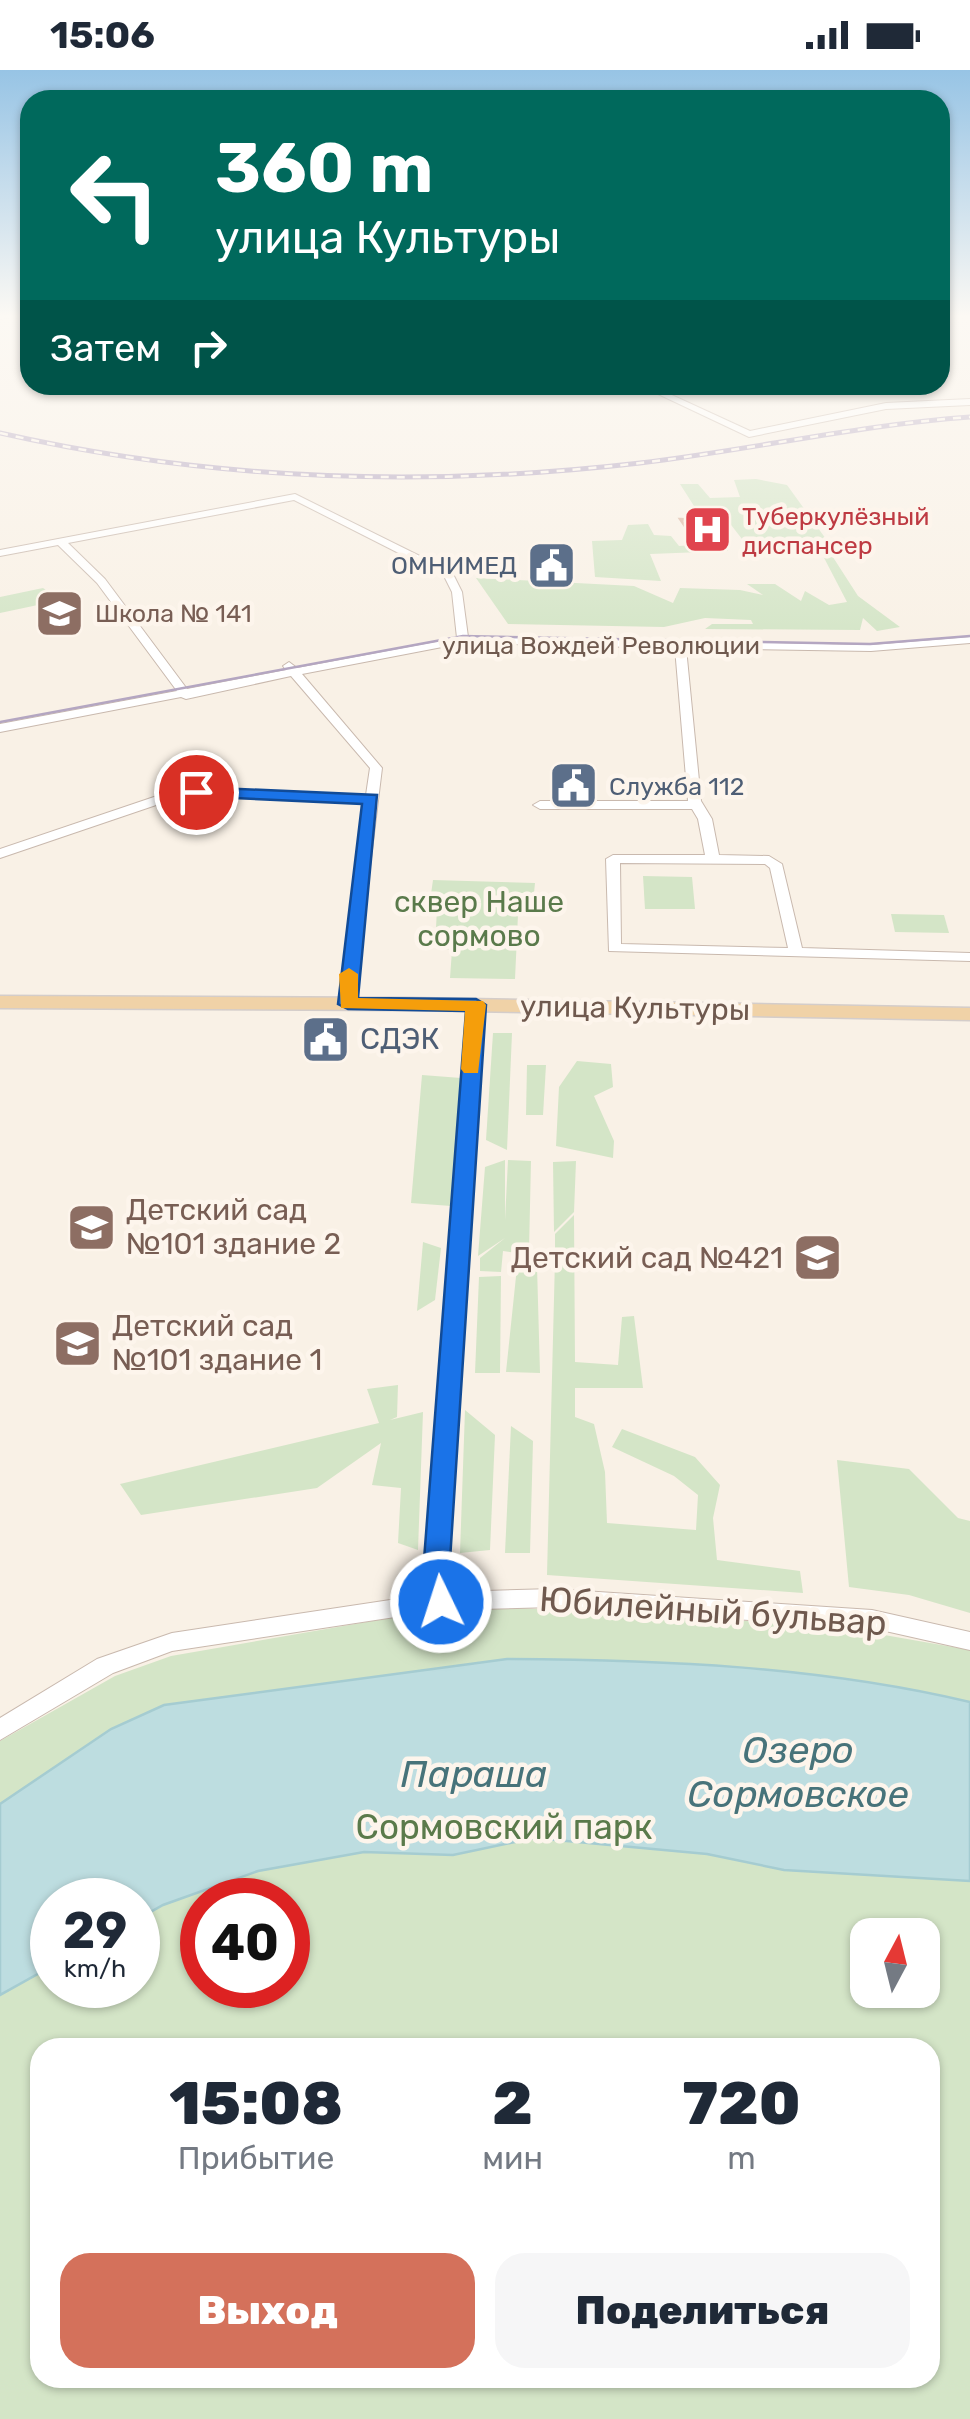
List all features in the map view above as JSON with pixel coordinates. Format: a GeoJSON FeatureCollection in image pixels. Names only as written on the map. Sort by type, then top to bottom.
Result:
{"type":"FeatureCollection","features":[{"type":"Feature","properties":{"kind":"main road","name":"улица Культуры"},"geometry":{"type":"LineString","coordinates":[[0,1002],[970,1014]]}},
{"type":"Feature","properties":{"kind":"street"},"geometry":{"type":"LineString","coordinates":[[727,424],[749,434],[796,424]]}},
{"type":"Feature","properties":{"kind":"street"},"geometry":{"type":"LineString","coordinates":[[0,554],[295,498],[448,574],[457,592],[463,636]]}},
{"type":"Feature","properties":{"kind":"street"},"geometry":{"type":"LineString","coordinates":[[60,540],[102,582],[183,691]]}},
{"type":"Feature","properties":{"kind":"street","name":"улица Вождей Революции"},"geometry":{"type":"LineString","coordinates":[[0,728],[463,636],[865,640],[970,632]]}},
{"type":"Feature","properties":{"kind":"street","name":"улица Вождей Революции"},"geometry":{"type":"LineString","coordinates":[[463,636],[872,648],[970,640]]}},
{"type":"Feature","properties":{"kind":"street"},"geometry":{"type":"LineString","coordinates":[[680,644],[695,803],[705,819],[713,859]]}},
{"type":"Feature","properties":{"kind":"street"},"geometry":{"type":"LineString","coordinates":[[292,670],[376,768],[348,1004]]}},
{"type":"Feature","properties":{"kind":"street","name":"улица Вождей Революции"},"geometry":{"type":"LineString","coordinates":[[0,717],[183,691]]}},
{"type":"Feature","properties":{"kind":"street"},"geometry":{"type":"LineString","coordinates":[[0,854],[159,800],[196,792],[371,799]]}},
{"type":"Feature","properties":{"kind":"street"},"geometry":{"type":"LineString","coordinates":[[540,805],[695,803]]}},
{"type":"Feature","properties":{"kind":"street"},"geometry":{"type":"LineString","coordinates":[[796,952],[777,868],[769,860],[613,859],[614,948],[970,957]]}},
{"type":"Feature","properties":{"kind":"street"},"geometry":{"type":"LineString","coordinates":[[441,1602],[437,1560],[476,1005]]}},
{"type":"Feature","properties":{"kind":"street","name":"Юбилейный бульвар"},"geometry":{"type":"LineString","coordinates":[[0,1730],[105,1666],[172,1642],[441,1602],[553,1598],[852,1618],[934,1630],[970,1641]]}},
{"type":"Feature","properties":{"kind":"green space"},"geometry":{"type":"Polygon","coordinates":[[[756,479],[787,485],[831,546],[783,548],[742,539],[721,512],[694,506],[680,484],[698,484],[710,498],[740,497],[734,480],[756,479]]]}},
{"type":"Feature","properties":{"kind":"green space"},"geometry":{"type":"Polygon","coordinates":[[[648,524],[654,535],[671,536],[679,546],[722,543],[728,551],[650,554],[661,581],[595,577],[592,541],[622,540],[628,525],[648,524]]]}},
{"type":"Feature","properties":{"kind":"green space"},"geometry":{"type":"Polygon","coordinates":[[[829,551],[858,596],[900,627],[877,631],[863,618],[860,630],[705,629],[712,624],[753,624],[751,620],[705,618],[664,627],[508,624],[476,578],[634,586],[673,603],[680,588],[740,590],[763,595],[747,584],[775,584],[801,601],[805,591],[829,605],[847,602],[821,552],[829,551]]]}},
{"type":"Feature","properties":{"kind":"green space"},"geometry":{"type":"Polygon","coordinates":[[[43,588],[56,598],[52,602],[0,613],[0,597],[43,588]]]}},
{"type":"Feature","properties":{"kind":"green space"},"geometry":{"type":"Polygon","coordinates":[[[643,876],[692,877],[695,909],[645,909],[643,876]]]}},
{"type":"Feature","properties":{"kind":"green space","name":"сквер Наше сормово"},"geometry":{"type":"Polygon","coordinates":[[[433,880],[535,883],[534,893],[519,893],[515,979],[450,978],[452,950],[435,948],[437,908],[429,908],[433,880]]]}},
{"type":"Feature","properties":{"kind":"green space"},"geometry":{"type":"Polygon","coordinates":[[[891,914],[944,915],[949,933],[895,932],[891,914]]]}},
{"type":"Feature","properties":{"kind":"green space"},"geometry":{"type":"Polygon","coordinates":[[[493,1033],[512,1033],[507,1150],[486,1140],[493,1033]]]}},
{"type":"Feature","properties":{"kind":"green space"},"geometry":{"type":"Polygon","coordinates":[[[577,1061],[611,1064],[613,1087],[594,1096],[614,1141],[613,1158],[556,1146],[559,1087],[577,1061]]]}},
{"type":"Feature","properties":{"kind":"green space"},"geometry":{"type":"Polygon","coordinates":[[[527,1065],[546,1065],[543,1115],[526,1115],[527,1065]]]}},
{"type":"Feature","properties":{"kind":"green space"},"geometry":{"type":"Polygon","coordinates":[[[422,1075],[461,1078],[451,1206],[411,1203],[422,1075]]]}},
{"type":"Feature","properties":{"kind":"green space"},"geometry":{"type":"Polygon","coordinates":[[[505,1160],[505,1220],[508,1160],[531,1161],[529,1250],[524,1254],[503,1251],[501,1272],[480,1271],[480,1258],[505,1238],[478,1256],[485,1167],[505,1160]]]}},
{"type":"Feature","properties":{"kind":"green space"},"geometry":{"type":"Polygon","coordinates":[[[576,1161],[574,1212],[554,1232],[553,1162],[576,1161]]]}},
{"type":"Feature","properties":{"kind":"green space"},"geometry":{"type":"Polygon","coordinates":[[[574,1215],[575,1362],[618,1365],[622,1317],[634,1316],[643,1388],[575,1388],[575,1417],[594,1424],[605,1472],[607,1523],[696,1530],[698,1495],[674,1476],[612,1447],[622,1429],[695,1457],[720,1485],[713,1518],[717,1560],[800,1571],[803,1593],[547,1575],[555,1259],[568,1259],[555,1257],[555,1234],[574,1215]]]}},
{"type":"Feature","properties":{"kind":"green space"},"geometry":{"type":"Polygon","coordinates":[[[423,1242],[441,1248],[435,1300],[417,1311],[423,1242]]]}},
{"type":"Feature","properties":{"kind":"green space"},"geometry":{"type":"Polygon","coordinates":[[[537,1266],[540,1373],[506,1372],[517,1267],[537,1266]]]}},
{"type":"Feature","properties":{"kind":"green space"},"geometry":{"type":"Polygon","coordinates":[[[501,1276],[500,1373],[475,1373],[479,1277],[501,1276]]]}},
{"type":"Feature","properties":{"kind":"green space"},"geometry":{"type":"Polygon","coordinates":[[[398,1385],[397,1417],[390,1420],[423,1412],[418,1550],[398,1543],[401,1488],[372,1485],[381,1443],[317,1488],[141,1515],[120,1484],[379,1423],[367,1389],[398,1385]]]}},
{"type":"Feature","properties":{"kind":"green space"},"geometry":{"type":"Polygon","coordinates":[[[465,1410],[495,1435],[490,1550],[460,1553],[465,1410]]]}},
{"type":"Feature","properties":{"kind":"green space"},"geometry":{"type":"Polygon","coordinates":[[[511,1426],[533,1441],[530,1553],[505,1553],[511,1426]]]}},
{"type":"Feature","properties":{"kind":"green space"},"geometry":{"type":"Polygon","coordinates":[[[837,1460],[909,1469],[958,1518],[970,1521],[970,1613],[909,1595],[849,1587],[837,1460]]]}},
{"type":"Feature","properties":{"kind":"green space","name":"Сормовский парк"},"geometry":{"type":"Polygon","coordinates":[[[505,1607],[833,1626],[970,1650],[970,2419],[0,2419],[0,1741],[115,1676],[171,1656],[401,1616],[505,1607]]]}},
{"type":"Feature","properties":{"kind":"water","name":"Озеро Сормовское"},"geometry":{"type":"Polygon","coordinates":[[[507,1659],[740,1667],[855,1680],[970,1702],[970,1881],[784,1870],[707,1854],[534,1838],[453,1855],[364,1852],[238,1878],[180,1878],[180,1899],[160,1907],[160,1878],[30,1878],[30,1978],[0,1995],[0,1804],[111,1729],[164,1705],[507,1659]]]}},
{"type":"Feature","properties":{"kind":"building","name":"Туберкулёзный диспансер"},"geometry":{"type":"Polygon","coordinates":[[[680,519],[706,520],[717,538],[695,541],[680,519]]]}},
{"type":"Feature","properties":{"kind":"tram line"},"geometry":{"type":"LineString","coordinates":[[0,722],[463,636],[870,644],[970,636]]}},
{"type":"Feature","properties":{"kind":"railway"},"geometry":{"type":"LineString","coordinates":[[0,433],[80,449],[239,470],[398,477],[479,476],[640,463],[909,424]]}},
{"type":"Feature","properties":{"kind":"slow traffic"},"geometry":{"type":"LineString","coordinates":[[349,974],[348,1004],[476,1005],[471,1069]]}},
{"type":"Feature","properties":{"kind":"place","name":"Туберкулёзный диспансер"},"geometry":{"type":"Point","coordinates":[707,530]}},
{"type":"Feature","properties":{"kind":"place","name":"ОМНИМЕД"},"geometry":{"type":"Point","coordinates":[552,565]}},
{"type":"Feature","properties":{"kind":"place","name":"Школа № 141"},"geometry":{"type":"Point","coordinates":[60,613]}},
{"type":"Feature","properties":{"kind":"place","name":"Служба 112"},"geometry":{"type":"Point","coordinates":[574,786]}},
{"type":"Feature","properties":{"kind":"place","name":"СДЭК"},"geometry":{"type":"Point","coordinates":[325,1039]}},
{"type":"Feature","properties":{"kind":"place","name":"Детский сад №101 здание 2"},"geometry":{"type":"Point","coordinates":[91,1227]}},
{"type":"Feature","properties":{"kind":"place","name":"Детский сад №421"},"geometry":{"type":"Point","coordinates":[818,1258]}},
{"type":"Feature","properties":{"kind":"place","name":"Детский сад №101 здание 1"},"geometry":{"type":"Point","coordinates":[77,1343]}},
{"type":"Feature","properties":{"kind":"route"},"geometry":{"type":"LineString","coordinates":[[196,792],[371,799],[348,1004],[476,1005],[437,1560],[441,1602]]}},
{"type":"Feature","properties":{"kind":"water label","name":"Параша"},"geometry":{"type":"Point","coordinates":[474,1774]}}]}
